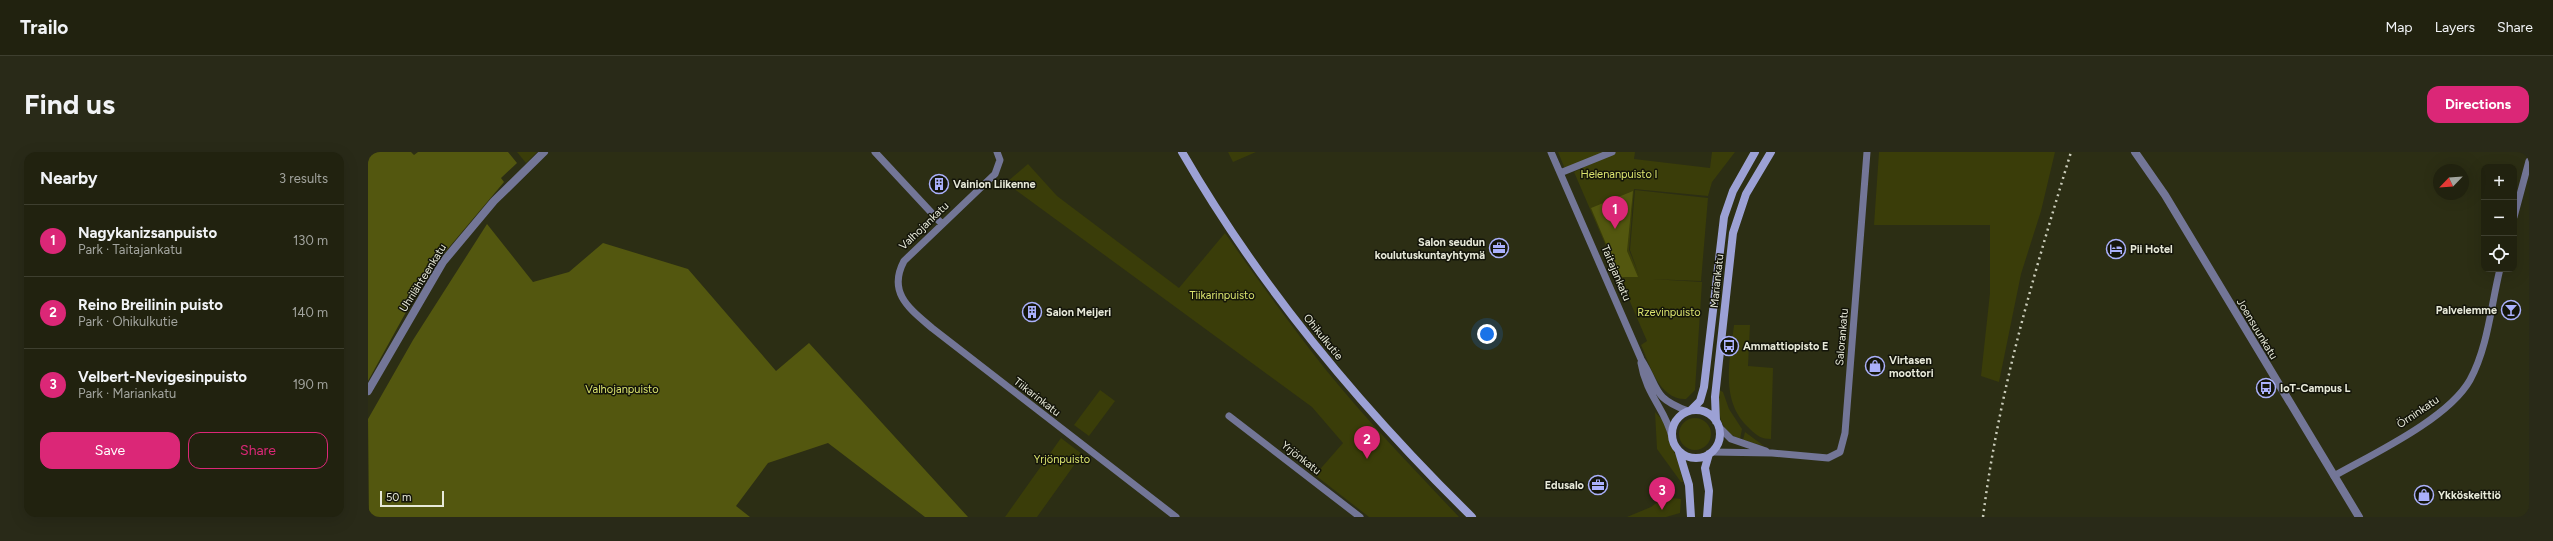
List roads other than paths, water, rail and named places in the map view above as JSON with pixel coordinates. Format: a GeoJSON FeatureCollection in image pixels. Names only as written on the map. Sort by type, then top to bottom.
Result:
{"type":"FeatureCollection","features":[{"type":"Feature","properties":{"kind":"main road","name":"Ohikulkutie"},"geometry":{"type":"LineString","coordinates":[[1182,152],[1207,197],[1277,296],[1310,339],[1400,442],[1472,517]]}},
{"type":"Feature","properties":{"kind":"main road","name":"Mariankatu"},"geometry":{"type":"LineString","coordinates":[[1690,411],[1700,401],[1704,387],[1724,217],[1734,191],[1756,152]]}},
{"type":"Feature","properties":{"kind":"main road","name":"Mariankatu"},"geometry":{"type":"LineString","coordinates":[[1717,424],[1715,397],[1733,233],[1746,194],[1771,152]]}},
{"type":"Feature","properties":{"kind":"main road"},"geometry":{"type":"LineString","coordinates":[[1691,517],[1689,485],[1679,452],[1672,437],[1675,421],[1690,411],[1706,412],[1717,424],[1719,440],[1711,453],[1705,468],[1709,491],[1707,517]]}},
{"type":"Feature","properties":{"kind":"main road"},"geometry":{"type":"LineString","coordinates":[[1679,452],[1694,458],[1711,453]]}},
{"type":"Feature","properties":{"kind":"street","name":"Uhrilähteenkatu"},"geometry":{"type":"LineString","coordinates":[[368,391],[443,262],[494,202],[544,152]]}},
{"type":"Feature","properties":{"kind":"street"},"geometry":{"type":"LineString","coordinates":[[875,152],[942,224]]}},
{"type":"Feature","properties":{"kind":"street","name":"Valhojankatu"},"geometry":{"type":"LineString","coordinates":[[898,283],[899,270],[904,261],[995,174],[1000,160],[997,152]]}},
{"type":"Feature","properties":{"kind":"street","name":"Taitajankatu"},"geometry":{"type":"LineString","coordinates":[[1551,152],[1641,359],[1664,400],[1690,411]]}},
{"type":"Feature","properties":{"kind":"street"},"geometry":{"type":"LineString","coordinates":[[1560,173],[1612,152]]}},
{"type":"Feature","properties":{"kind":"street","name":"Salorankatu"},"geometry":{"type":"LineString","coordinates":[[1711,453],[1772,453],[1828,458],[1837,455],[1843,446],[1859,268],[1867,152]]}},
{"type":"Feature","properties":{"kind":"street","name":"Joensuunkatu"},"geometry":{"type":"LineString","coordinates":[[2135,152],[2191,240],[2359,517]]}},
{"type":"Feature","properties":{"kind":"street"},"geometry":{"type":"LineString","coordinates":[[2517,206],[2529,161]]}},
{"type":"Feature","properties":{"kind":"street","name":"Örninkatu"},"geometry":{"type":"LineString","coordinates":[[2334,476],[2429,420],[2453,401],[2469,381],[2481,352],[2499,272]]}},
{"type":"Feature","properties":{"kind":"street","name":"Tiikarinkatu"},"geometry":{"type":"LineString","coordinates":[[898,283],[900,296],[908,307],[932,328],[1176,517]]}},
{"type":"Feature","properties":{"kind":"street","name":"Taitajankatu"},"geometry":{"type":"LineString","coordinates":[[1641,359],[1648,389],[1667,419],[1672,437]]}},
{"type":"Feature","properties":{"kind":"street","name":"Yrjönkatu"},"geometry":{"type":"LineString","coordinates":[[1229,416],[1360,517]]}},
{"type":"Feature","properties":{"kind":"street","name":"Salorankatu"},"geometry":{"type":"LineString","coordinates":[[1717,424],[1725,435],[1731,439],[1772,453]]}},
{"type":"Feature","properties":{"kind":"railway"},"geometry":{"type":"LineString","coordinates":[[1983,517],[1998,424],[2008,378],[2031,288],[2071,152]]}},
{"type":"Feature","properties":{"kind":"place","name":"Vainion Liikenne"},"geometry":{"type":"Point","coordinates":[939,184]}},
{"type":"Feature","properties":{"kind":"place","name":"Nagykanizsanpuisto"},"geometry":{"type":"Point","coordinates":[1615,229]}},
{"type":"Feature","properties":{"kind":"place","name":"Salon seudun koulutuskuntayhtymä"},"geometry":{"type":"Point","coordinates":[1499,248]}},
{"type":"Feature","properties":{"kind":"place","name":"Pii Hotel"},"geometry":{"type":"Point","coordinates":[2116,249]}},
{"type":"Feature","properties":{"kind":"place","name":"Palvelemme"},"geometry":{"type":"Point","coordinates":[2511,310]}},
{"type":"Feature","properties":{"kind":"place","name":"Salon Meijeri"},"geometry":{"type":"Point","coordinates":[1032,312]}},
{"type":"Feature","properties":{"kind":"place","name":"Ammattiopisto E"},"geometry":{"type":"Point","coordinates":[1729,346]}},
{"type":"Feature","properties":{"kind":"place","name":"Virtasen moottori"},"geometry":{"type":"Point","coordinates":[1875,366]}},
{"type":"Feature","properties":{"kind":"place","name":"IoT-Campus L"},"geometry":{"type":"Point","coordinates":[2266,388]}},
{"type":"Feature","properties":{"kind":"place","name":"Reino Breilinin puisto"},"geometry":{"type":"Point","coordinates":[1367,459]}},
{"type":"Feature","properties":{"kind":"place","name":"Edusalo"},"geometry":{"type":"Point","coordinates":[1598,485]}},
{"type":"Feature","properties":{"kind":"place","name":"Ykköskeittiö"},"geometry":{"type":"Point","coordinates":[2424,495]}},
{"type":"Feature","properties":{"kind":"place","name":"Velbert-Nevigesinpuisto"},"geometry":{"type":"Point","coordinates":[1662,510]}},
{"type":"Feature","properties":{"kind":"park label","name":"Helenanpuisto I"},"geometry":{"type":"Point","coordinates":[1619,174]}},
{"type":"Feature","properties":{"kind":"park label","name":"Tiikarinpuisto"},"geometry":{"type":"Point","coordinates":[1222,295]}},
{"type":"Feature","properties":{"kind":"park label","name":"Rzevinpuisto"},"geometry":{"type":"Point","coordinates":[1669,312]}},
{"type":"Feature","properties":{"kind":"park label","name":"Valhojanpuisto"},"geometry":{"type":"Point","coordinates":[622,389]}},
{"type":"Feature","properties":{"kind":"park label","name":"Yrjönpuisto"},"geometry":{"type":"Point","coordinates":[1062,459]}}]}
